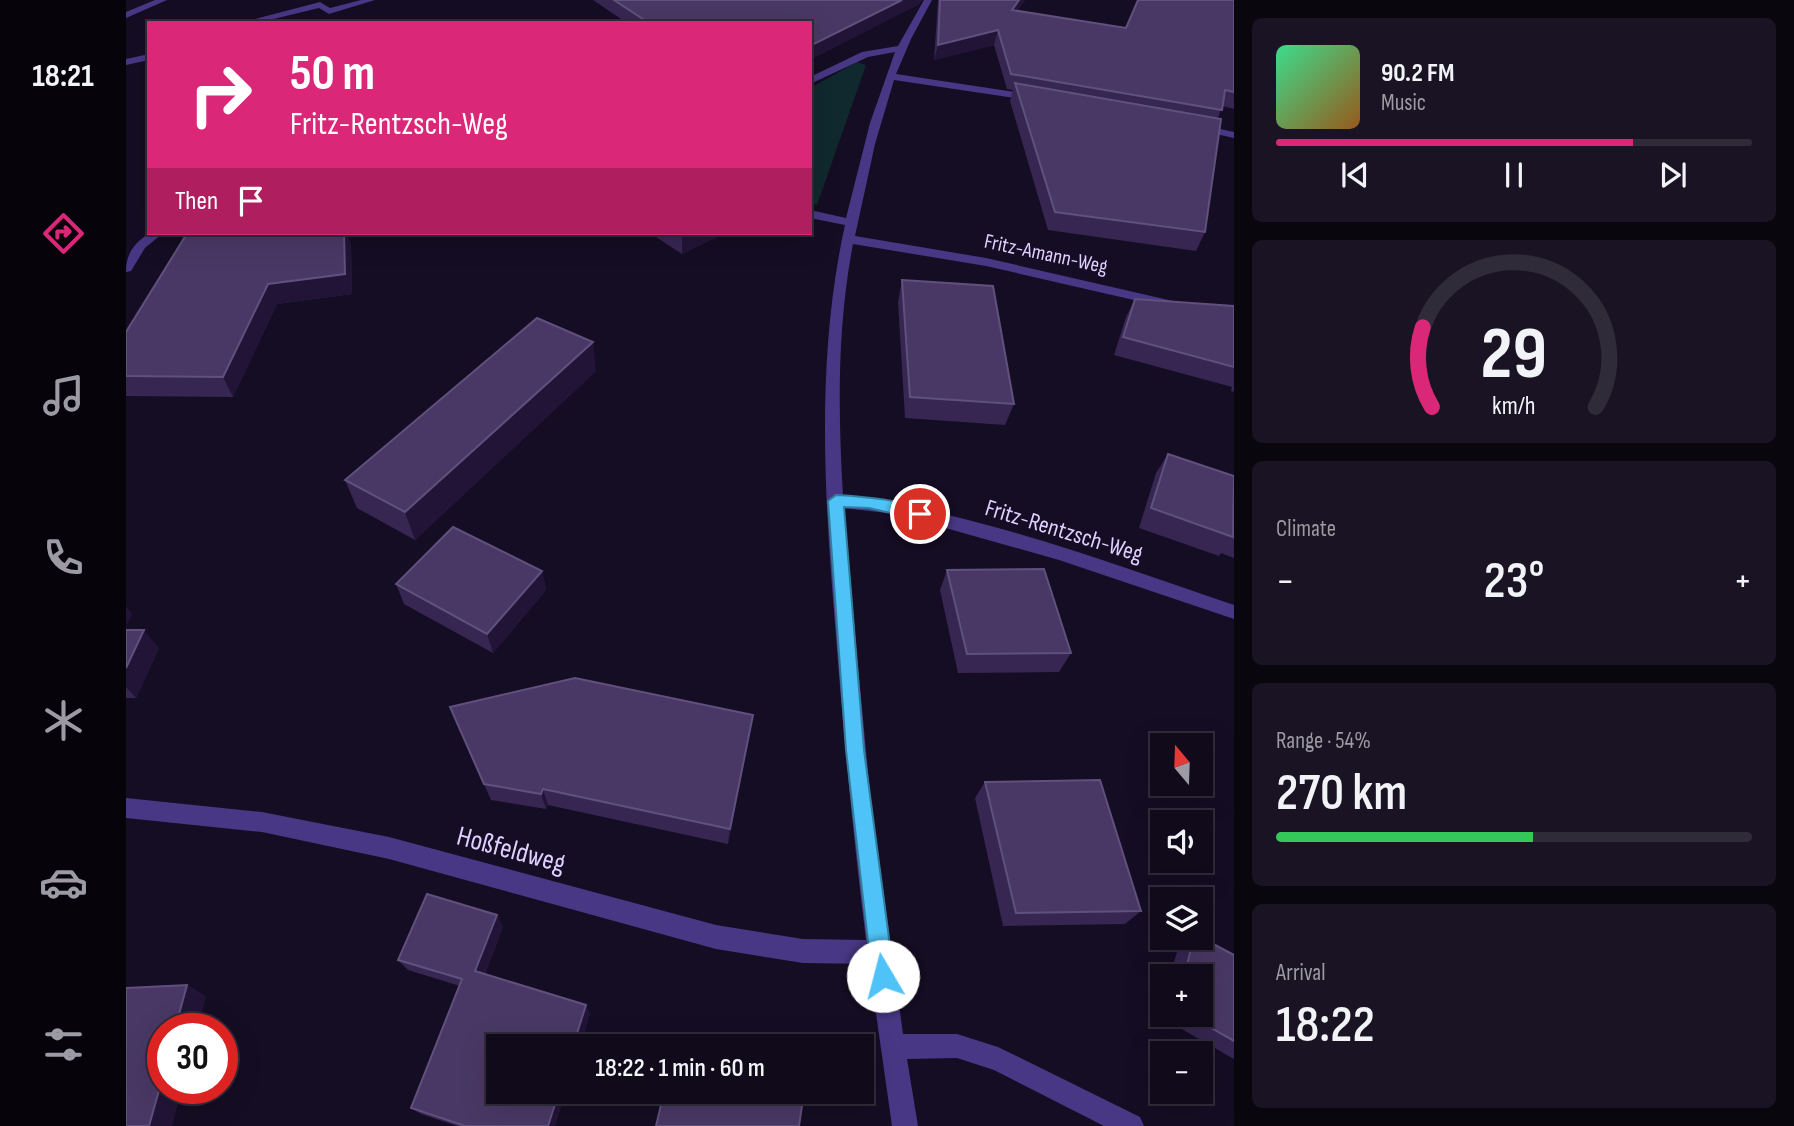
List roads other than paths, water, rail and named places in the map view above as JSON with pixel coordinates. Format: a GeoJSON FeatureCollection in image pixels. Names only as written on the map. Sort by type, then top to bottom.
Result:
{"type":"FeatureCollection","features":[{"type":"Feature","properties":{"kind":"street"},"geometry":{"type":"LineString","coordinates":[[126,15],[163,0]]}},
{"type":"Feature","properties":{"kind":"street"},"geometry":{"type":"LineString","coordinates":[[252,21],[320,5],[329,11],[372,0]]}},
{"type":"Feature","properties":{"kind":"street"},"geometry":{"type":"LineString","coordinates":[[905,1126],[879,952],[855,750],[836,501],[834,334],[849,231],[890,76],[901,49],[928,0]]}},
{"type":"Feature","properties":{"kind":"street"},"geometry":{"type":"LineString","coordinates":[[812,80],[866,52],[882,48],[901,49]]}},
{"type":"Feature","properties":{"kind":"street"},"geometry":{"type":"LineString","coordinates":[[126,62],[147,57]]}},
{"type":"Feature","properties":{"kind":"street"},"geometry":{"type":"LineString","coordinates":[[890,76],[1053,101]]}},
{"type":"Feature","properties":{"kind":"street"},"geometry":{"type":"LineString","coordinates":[[1182,124],[1234,135]]}},
{"type":"Feature","properties":{"kind":"street","name":"Fritz-Amann-Weg"},"geometry":{"type":"LineString","coordinates":[[812,215],[849,231],[1191,309]]}},
{"type":"Feature","properties":{"kind":"street"},"geometry":{"type":"LineString","coordinates":[[126,268],[140,246],[154,235]]}},
{"type":"Feature","properties":{"kind":"street"},"geometry":{"type":"LineString","coordinates":[[126,244],[140,246]]}},
{"type":"Feature","properties":{"kind":"street","name":"Fritz-Rentzsch-Weg"},"geometry":{"type":"LineString","coordinates":[[836,501],[896,508],[1061,554],[1234,612]]}},
{"type":"Feature","properties":{"kind":"street","name":"Hoßfeldweg"},"geometry":{"type":"LineString","coordinates":[[126,808],[262,822],[389,848],[716,937],[803,951],[879,952]]}},
{"type":"Feature","properties":{"kind":"street"},"geometry":{"type":"LineString","coordinates":[[892,1047],[957,1046],[998,1059],[1131,1126]]}}]}
